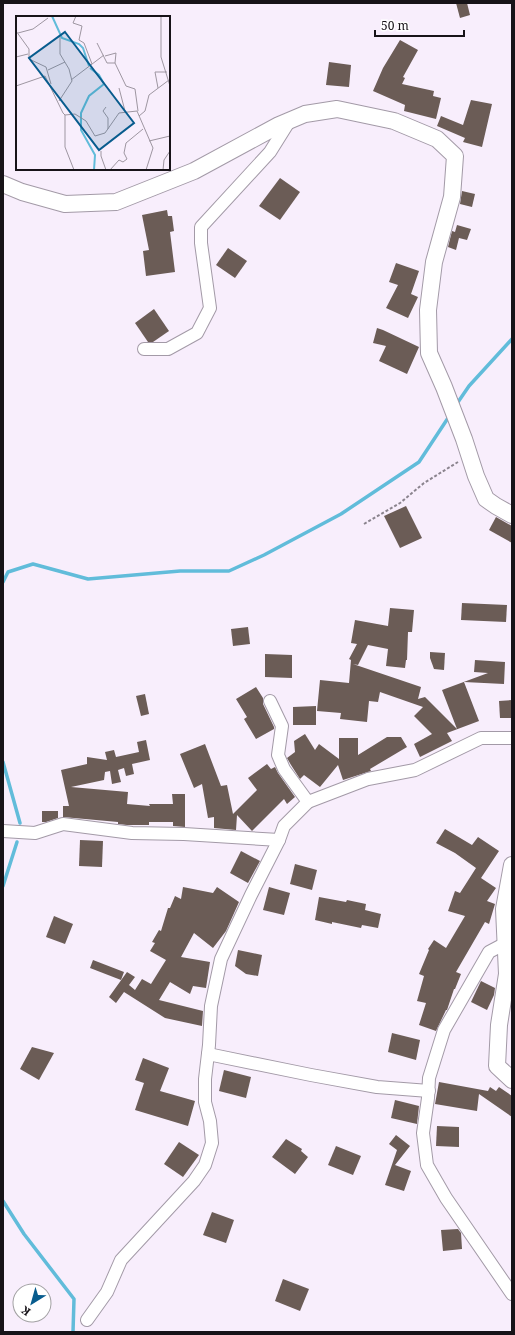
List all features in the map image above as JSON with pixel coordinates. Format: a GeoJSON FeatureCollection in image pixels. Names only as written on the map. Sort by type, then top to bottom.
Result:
{"type":"FeatureCollection","features":[{"type":"Feature","properties":{"kind":"street"},"geometry":{"type":"LineString","coordinates":[[3,184],[22,192],[65,204],[116,202],[194,172],[290,120],[305,114],[337,109],[394,121],[438,140],[455,156],[452,197],[434,262],[428,310],[429,353],[444,387],[464,439],[476,476],[486,499],[512,515]]}},
{"type":"Feature","properties":{"kind":"street"},"geometry":{"type":"LineString","coordinates":[[144,349],[168,349],[197,333],[210,308],[201,243],[201,227],[270,152],[290,120]]}},
{"type":"Feature","properties":{"kind":"street"},"geometry":{"type":"LineString","coordinates":[[270,701],[282,726],[278,756],[284,770],[308,802]]}},
{"type":"Feature","properties":{"kind":"street"},"geometry":{"type":"LineString","coordinates":[[87,1320],[106,1292],[121,1260],[194,1181],[205,1164],[212,1143],[210,1121],[205,1102],[205,1079],[211,1006],[221,959],[279,840],[284,826],[308,802],[368,779],[415,770],[481,738],[512,738]]}},
{"type":"Feature","properties":{"kind":"street"},"geometry":{"type":"LineString","coordinates":[[3,831],[35,833],[63,824],[132,833],[184,834],[279,840]]}},
{"type":"Feature","properties":{"kind":"street"},"geometry":{"type":"LineString","coordinates":[[512,865],[504,909],[507,974],[499,1025],[497,1066],[512,1080]]}},
{"type":"Feature","properties":{"kind":"street"},"geometry":{"type":"LineString","coordinates":[[506,944],[489,952],[444,1030],[429,1078],[429,1091],[423,1133],[427,1165],[446,1198],[512,1294]]}},
{"type":"Feature","properties":{"kind":"street"},"geometry":{"type":"LineString","coordinates":[[208,1054],[311,1075],[370,1085],[429,1091]]}},
{"type":"Feature","properties":{"kind":"path"},"geometry":{"type":"LineString","coordinates":[[364,524],[400,504],[424,483],[470,456]]}},
{"type":"Feature","properties":{"kind":"building"},"geometry":{"type":"Polygon","coordinates":[[[456,3],[467,3],[470,15],[460,18],[456,3]]]}},
{"type":"Feature","properties":{"kind":"building"},"geometry":{"type":"Polygon","coordinates":[[[400,40],[418,50],[403,77],[405,78],[402,84],[434,91],[433,96],[441,98],[436,119],[404,111],[405,105],[373,91],[383,68],[400,40]]]}},
{"type":"Feature","properties":{"kind":"building"},"geometry":{"type":"Polygon","coordinates":[[[329,62],[351,65],[349,87],[326,85],[329,62]]]}},
{"type":"Feature","properties":{"kind":"building"},"geometry":{"type":"Polygon","coordinates":[[[471,100],[492,104],[482,147],[463,142],[465,138],[437,126],[441,116],[463,125],[471,100]]]}},
{"type":"Feature","properties":{"kind":"building"},"geometry":{"type":"Polygon","coordinates":[[[280,178],[300,192],[280,220],[259,206],[280,178]]]}},
{"type":"Feature","properties":{"kind":"building"},"geometry":{"type":"Polygon","coordinates":[[[462,191],[475,194],[472,207],[460,204],[462,191]]]}},
{"type":"Feature","properties":{"kind":"building"},"geometry":{"type":"Polygon","coordinates":[[[167,210],[168,216],[172,216],[174,231],[170,232],[175,272],[146,276],[143,251],[149,250],[142,215],[167,210]]]}},
{"type":"Feature","properties":{"kind":"building"},"geometry":{"type":"Polygon","coordinates":[[[457,225],[471,229],[467,240],[459,238],[456,250],[448,247],[452,231],[455,232],[457,225]]]}},
{"type":"Feature","properties":{"kind":"building"},"geometry":{"type":"Polygon","coordinates":[[[228,248],[247,261],[235,278],[216,265],[228,248]]]}},
{"type":"Feature","properties":{"kind":"building"},"geometry":{"type":"Polygon","coordinates":[[[396,263],[419,271],[411,294],[418,297],[408,318],[386,308],[398,285],[389,282],[396,263]]]}},
{"type":"Feature","properties":{"kind":"building"},"geometry":{"type":"Polygon","coordinates":[[[154,309],[169,331],[153,342],[148,342],[135,323],[154,309]]]}},
{"type":"Feature","properties":{"kind":"building"},"geometry":{"type":"Polygon","coordinates":[[[377,328],[419,347],[407,374],[379,361],[386,346],[373,343],[377,328]]]}},
{"type":"Feature","properties":{"kind":"building"},"geometry":{"type":"Polygon","coordinates":[[[406,506],[422,538],[400,548],[384,516],[406,506]]]}},
{"type":"Feature","properties":{"kind":"building"},"geometry":{"type":"Polygon","coordinates":[[[496,517],[512,526],[512,543],[489,530],[496,517]]]}},
{"type":"Feature","properties":{"kind":"building"},"geometry":{"type":"Polygon","coordinates":[[[462,603],[507,605],[506,622],[461,620],[462,603]]]}},
{"type":"Feature","properties":{"kind":"building"},"geometry":{"type":"Polygon","coordinates":[[[390,608],[414,610],[412,632],[408,632],[407,660],[405,668],[386,666],[388,649],[368,645],[358,665],[353,664],[421,687],[418,699],[425,697],[457,729],[442,690],[488,673],[474,672],[475,660],[505,662],[504,684],[464,682],[479,721],[447,733],[452,741],[420,757],[414,744],[432,734],[414,716],[423,707],[380,692],[378,702],[369,701],[367,722],[340,719],[341,713],[317,711],[320,680],[349,683],[351,660],[349,659],[357,644],[351,643],[355,620],[388,626],[390,608]]]}},
{"type":"Feature","properties":{"kind":"building"},"geometry":{"type":"Polygon","coordinates":[[[248,627],[250,644],[233,646],[231,629],[248,627]]]}},
{"type":"Feature","properties":{"kind":"building"},"geometry":{"type":"Polygon","coordinates":[[[430,652],[445,653],[444,670],[434,669],[430,658],[430,652]]]}},
{"type":"Feature","properties":{"kind":"building"},"geometry":{"type":"Polygon","coordinates":[[[265,654],[292,655],[292,678],[265,677],[265,654]]]}},
{"type":"Feature","properties":{"kind":"building"},"geometry":{"type":"Polygon","coordinates":[[[256,687],[263,698],[263,704],[274,729],[256,739],[244,719],[247,717],[236,699],[256,687]]]}},
{"type":"Feature","properties":{"kind":"building"},"geometry":{"type":"Polygon","coordinates":[[[145,694],[149,714],[141,716],[136,696],[145,694]]]}},
{"type":"Feature","properties":{"kind":"building"},"geometry":{"type":"Polygon","coordinates":[[[512,700],[512,718],[500,718],[499,701],[512,700]]]}},
{"type":"Feature","properties":{"kind":"building"},"geometry":{"type":"Polygon","coordinates":[[[316,706],[316,725],[293,725],[293,707],[316,706]]]}},
{"type":"Feature","properties":{"kind":"building"},"geometry":{"type":"Polygon","coordinates":[[[305,734],[315,750],[319,744],[339,759],[339,738],[358,738],[358,755],[387,737],[401,737],[407,747],[370,769],[371,771],[343,780],[338,765],[320,787],[304,775],[300,779],[287,758],[295,752],[294,741],[305,734]]]}},
{"type":"Feature","properties":{"kind":"building"},"geometry":{"type":"Polygon","coordinates":[[[146,740],[150,760],[132,764],[134,774],[126,776],[124,768],[118,770],[121,782],[112,784],[110,771],[105,772],[104,780],[71,787],[128,792],[127,804],[150,806],[149,804],[173,804],[172,794],[185,794],[185,827],[173,826],[173,822],[149,822],[149,825],[127,825],[118,824],[118,822],[63,817],[63,806],[69,806],[61,770],[87,764],[87,757],[107,760],[105,752],[114,750],[116,757],[139,752],[137,742],[146,740]]]}},
{"type":"Feature","properties":{"kind":"building"},"geometry":{"type":"Polygon","coordinates":[[[205,744],[221,786],[227,785],[233,814],[257,790],[248,778],[267,764],[271,769],[275,767],[295,797],[287,804],[284,799],[252,831],[237,815],[236,830],[214,828],[214,817],[208,818],[202,784],[194,788],[180,754],[205,744]]]}},
{"type":"Feature","properties":{"kind":"building"},"geometry":{"type":"Polygon","coordinates":[[[42,811],[58,811],[58,818],[42,822],[42,811]]]}},
{"type":"Feature","properties":{"kind":"building"},"geometry":{"type":"Polygon","coordinates":[[[445,829],[472,845],[478,837],[499,851],[481,878],[496,888],[487,901],[495,904],[489,924],[485,922],[456,972],[461,974],[447,1010],[436,1031],[419,1025],[426,1003],[417,1001],[424,976],[419,974],[429,950],[428,949],[434,940],[446,948],[465,916],[448,911],[455,891],[460,893],[476,868],[455,853],[436,843],[445,829]]]}},
{"type":"Feature","properties":{"kind":"building"},"geometry":{"type":"Polygon","coordinates":[[[80,840],[103,841],[102,867],[79,866],[80,840]]]}},
{"type":"Feature","properties":{"kind":"building"},"geometry":{"type":"Polygon","coordinates":[[[241,851],[260,861],[248,883],[230,873],[241,851]]]}},
{"type":"Feature","properties":{"kind":"building"},"geometry":{"type":"Polygon","coordinates":[[[295,864],[317,870],[312,890],[290,884],[295,864]]]}},
{"type":"Feature","properties":{"kind":"building"},"geometry":{"type":"Polygon","coordinates":[[[183,887],[213,893],[217,887],[239,902],[226,931],[213,948],[194,933],[181,957],[210,962],[206,988],[193,986],[190,994],[170,982],[159,1000],[203,1011],[202,1026],[165,1018],[124,992],[116,1003],[109,997],[127,972],[135,977],[129,985],[135,990],[142,979],[151,984],[166,960],[150,951],[155,943],[152,942],[159,930],[161,931],[168,908],[170,908],[175,896],[181,899],[183,887]]]}},
{"type":"Feature","properties":{"kind":"building"},"geometry":{"type":"Polygon","coordinates":[[[269,887],[290,893],[284,915],[263,910],[269,887]]]}},
{"type":"Feature","properties":{"kind":"building"},"geometry":{"type":"Polygon","coordinates":[[[319,897],[366,904],[365,910],[381,914],[378,928],[362,925],[361,928],[315,920],[319,897]]]}},
{"type":"Feature","properties":{"kind":"building"},"geometry":{"type":"Polygon","coordinates":[[[54,916],[73,924],[65,944],[46,937],[54,916]]]}},
{"type":"Feature","properties":{"kind":"building"},"geometry":{"type":"Polygon","coordinates":[[[238,950],[262,955],[258,976],[246,974],[235,966],[238,950]]]}},
{"type":"Feature","properties":{"kind":"building"},"geometry":{"type":"Polygon","coordinates":[[[93,960],[124,972],[121,980],[90,968],[93,960]]]}},
{"type":"Feature","properties":{"kind":"building"},"geometry":{"type":"Polygon","coordinates":[[[481,981],[495,988],[494,995],[487,1010],[471,1002],[481,981]]]}},
{"type":"Feature","properties":{"kind":"building"},"geometry":{"type":"Polygon","coordinates":[[[392,1033],[420,1040],[416,1060],[388,1052],[392,1033]]]}},
{"type":"Feature","properties":{"kind":"building"},"geometry":{"type":"Polygon","coordinates":[[[32,1047],[54,1053],[39,1080],[20,1069],[32,1047]]]}},
{"type":"Feature","properties":{"kind":"building"},"geometry":{"type":"Polygon","coordinates":[[[143,1058],[169,1068],[160,1091],[195,1101],[188,1126],[135,1110],[144,1083],[135,1080],[143,1058]]]}},
{"type":"Feature","properties":{"kind":"building"},"geometry":{"type":"Polygon","coordinates":[[[224,1070],[251,1077],[246,1098],[219,1091],[224,1070]]]}},
{"type":"Feature","properties":{"kind":"building"},"geometry":{"type":"Polygon","coordinates":[[[439,1082],[488,1091],[490,1087],[496,1091],[499,1087],[512,1096],[512,1117],[479,1094],[477,1111],[435,1104],[439,1082]]]}},
{"type":"Feature","properties":{"kind":"building"},"geometry":{"type":"Polygon","coordinates":[[[395,1100],[419,1106],[417,1124],[391,1118],[395,1100]]]}},
{"type":"Feature","properties":{"kind":"building"},"geometry":{"type":"Polygon","coordinates":[[[437,1126],[459,1127],[459,1147],[436,1146],[437,1126]]]}},
{"type":"Feature","properties":{"kind":"building"},"geometry":{"type":"Polygon","coordinates":[[[396,1135],[410,1146],[395,1165],[411,1171],[404,1191],[385,1185],[397,1150],[389,1144],[396,1135]]]}},
{"type":"Feature","properties":{"kind":"building"},"geometry":{"type":"Polygon","coordinates":[[[286,1139],[302,1149],[301,1151],[308,1157],[295,1174],[272,1157],[286,1139]]]}},
{"type":"Feature","properties":{"kind":"building"},"geometry":{"type":"Polygon","coordinates":[[[179,1142],[199,1155],[183,1177],[164,1164],[179,1142]]]}},
{"type":"Feature","properties":{"kind":"building"},"geometry":{"type":"Polygon","coordinates":[[[336,1146],[361,1156],[353,1175],[328,1165],[336,1146]]]}},
{"type":"Feature","properties":{"kind":"building"},"geometry":{"type":"Polygon","coordinates":[[[212,1212],[234,1220],[226,1243],[203,1235],[212,1212]]]}},
{"type":"Feature","properties":{"kind":"building"},"geometry":{"type":"Polygon","coordinates":[[[458,1229],[461,1233],[462,1249],[443,1251],[441,1230],[458,1229]]]}},
{"type":"Feature","properties":{"kind":"building"},"geometry":{"type":"Polygon","coordinates":[[[283,1279],[309,1289],[300,1311],[275,1301],[283,1279]]]}},
{"type":"Feature","properties":{"kind":"waterway"},"geometry":{"type":"LineString","coordinates":[[456,405],[469,386],[512,339]]}},
{"type":"Feature","properties":{"kind":"waterway"},"geometry":{"type":"LineString","coordinates":[[3,582],[8,572],[33,564],[88,579],[180,571],[229,571],[264,555],[341,514],[419,462],[450,415]]}},
{"type":"Feature","properties":{"kind":"waterway"},"geometry":{"type":"LineString","coordinates":[[3,762],[20,823]]}},
{"type":"Feature","properties":{"kind":"waterway"},"geometry":{"type":"LineString","coordinates":[[3,886],[17,842]]}},
{"type":"Feature","properties":{"kind":"waterway"},"geometry":{"type":"LineString","coordinates":[[3,1201],[24,1234],[74,1299],[73,1332]]}}]}
